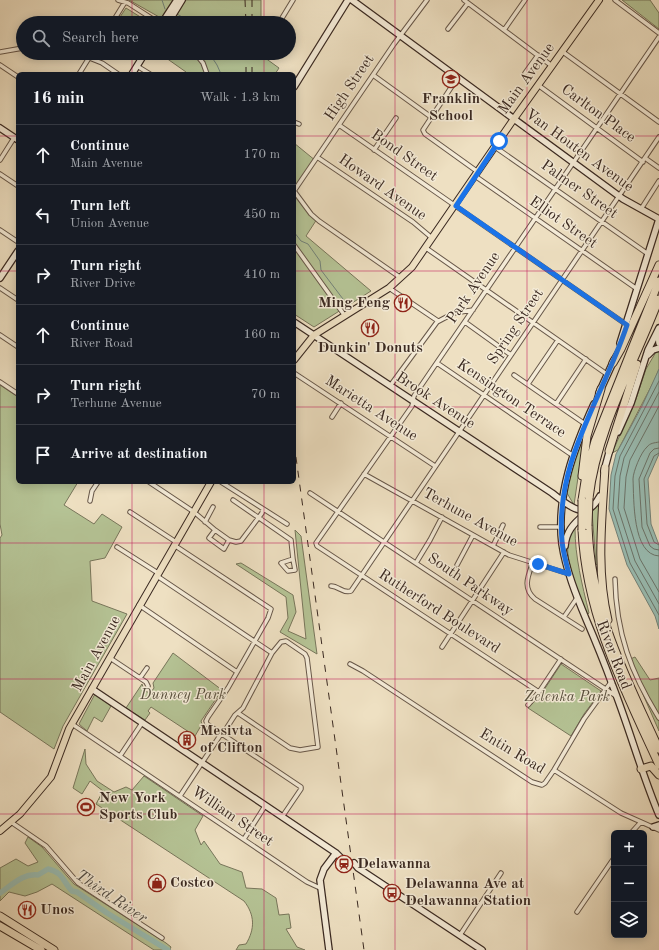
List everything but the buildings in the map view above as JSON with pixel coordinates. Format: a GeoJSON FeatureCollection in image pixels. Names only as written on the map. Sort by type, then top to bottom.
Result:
{"type":"FeatureCollection","features":[{"type":"Feature","properties":{"kind":"highway"},"geometry":{"type":"LineString","coordinates":[[613,363],[621,349],[659,264]]}},
{"type":"Feature","properties":{"kind":"highway"},"geometry":{"type":"LineString","coordinates":[[583,500],[586,475],[594,441],[659,281]]}},
{"type":"Feature","properties":{"kind":"highway"},"geometry":{"type":"LineString","coordinates":[[583,500],[602,438],[659,299]]}},
{"type":"Feature","properties":{"kind":"highway"},"geometry":{"type":"LineString","coordinates":[[609,451],[650,322]]}},
{"type":"Feature","properties":{"kind":"highway"},"geometry":{"type":"LineString","coordinates":[[602,389],[587,436],[583,500],[588,581],[602,635],[619,678],[659,765]]}},
{"type":"Feature","properties":{"kind":"highway"},"geometry":{"type":"LineString","coordinates":[[605,468],[601,533],[603,589],[607,615],[621,665]]}},
{"type":"Feature","properties":{"kind":"highway"},"geometry":{"type":"LineString","coordinates":[[585,528],[597,596],[608,633],[659,749]]}},
{"type":"Feature","properties":{"kind":"highway"},"geometry":{"type":"LineString","coordinates":[[641,769],[651,766],[659,775]]}},
{"type":"Feature","properties":{"kind":"highway"},"geometry":{"type":"LineString","coordinates":[[0,916],[54,950]]}},
{"type":"Feature","properties":{"kind":"highway"},"geometry":{"type":"LineString","coordinates":[[0,927],[40,950]]}},
{"type":"Feature","properties":{"kind":"main road"},"geometry":{"type":"LineString","coordinates":[[166,16],[177,0]]}},
{"type":"Feature","properties":{"kind":"main road"},"geometry":{"type":"LineString","coordinates":[[172,16],[182,0]]}},
{"type":"Feature","properties":{"kind":"main road"},"geometry":{"type":"LineString","coordinates":[[296,84],[348,0]]}},
{"type":"Feature","properties":{"kind":"main road","name":"Van Houten Avenue"},"geometry":{"type":"LineString","coordinates":[[352,0],[620,196],[659,219]]}},
{"type":"Feature","properties":{"kind":"main road","name":"Main Avenue"},"geometry":{"type":"LineString","coordinates":[[296,358],[314,335],[389,288],[412,267],[456,206],[514,119],[599,0]]}},
{"type":"Feature","properties":{"kind":"main road"},"geometry":{"type":"LineString","coordinates":[[133,72],[141,60]]}},
{"type":"Feature","properties":{"kind":"main road"},"geometry":{"type":"LineString","coordinates":[[0,128],[16,139]]}},
{"type":"Feature","properties":{"kind":"main road","name":"River Road"},"geometry":{"type":"LineString","coordinates":[[659,219],[627,325],[613,363],[572,455],[563,501],[562,527],[562,545],[577,598],[617,696],[641,769],[659,815]]}},
{"type":"Feature","properties":{"kind":"main road"},"geometry":{"type":"LineString","coordinates":[[651,244],[659,235]]}},
{"type":"Feature","properties":{"kind":"main road"},"geometry":{"type":"LineString","coordinates":[[0,278],[16,254]]}},
{"type":"Feature","properties":{"kind":"main road","name":"Brook Avenue"},"geometry":{"type":"LineString","coordinates":[[296,323],[552,493],[572,508]]}},
{"type":"Feature","properties":{"kind":"main road"},"geometry":{"type":"LineString","coordinates":[[659,329],[659,343]]}},
{"type":"Feature","properties":{"kind":"main road"},"geometry":{"type":"LineString","coordinates":[[566,560],[566,541],[570,529],[594,507],[600,496],[609,451],[631,403],[648,350],[659,329]]}},
{"type":"Feature","properties":{"kind":"main road"},"geometry":{"type":"LineString","coordinates":[[642,368],[650,352],[655,348],[659,348]]}},
{"type":"Feature","properties":{"kind":"main road","name":"Main Avenue"},"geometry":{"type":"LineString","coordinates":[[0,830],[30,803],[52,777],[65,738],[72,724],[210,484]]}},
{"type":"Feature","properties":{"kind":"main road"},"geometry":{"type":"LineString","coordinates":[[552,493],[560,493],[565,488]]}},
{"type":"Feature","properties":{"kind":"main road"},"geometry":{"type":"LineString","coordinates":[[565,488],[566,499],[572,508],[579,510],[586,510],[593,506],[600,496]]}},
{"type":"Feature","properties":{"kind":"main road"},"geometry":{"type":"LineString","coordinates":[[92,689],[339,855],[322,872],[320,880],[329,950]]}},
{"type":"Feature","properties":{"kind":"main road"},"geometry":{"type":"LineString","coordinates":[[653,827],[659,825]]}},
{"type":"Feature","properties":{"kind":"main road"},"geometry":{"type":"LineString","coordinates":[[356,866],[482,950]]}},
{"type":"Feature","properties":{"kind":"street"},"geometry":{"type":"LineString","coordinates":[[118,0],[125,2],[149,16]]}},
{"type":"Feature","properties":{"kind":"street"},"geometry":{"type":"LineString","coordinates":[[283,16],[293,0]]}},
{"type":"Feature","properties":{"kind":"street","name":"High Street"},"geometry":{"type":"LineString","coordinates":[[296,188],[400,35],[427,0]]}},
{"type":"Feature","properties":{"kind":"street"},"geometry":{"type":"LineString","coordinates":[[464,0],[552,66]]}},
{"type":"Feature","properties":{"kind":"street"},"geometry":{"type":"LineString","coordinates":[[504,30],[525,0]]}},
{"type":"Feature","properties":{"kind":"street"},"geometry":{"type":"LineString","coordinates":[[615,0],[659,33]]}},
{"type":"Feature","properties":{"kind":"street"},"geometry":{"type":"LineString","coordinates":[[116,16],[125,2]]}},
{"type":"Feature","properties":{"kind":"street"},"geometry":{"type":"LineString","coordinates":[[448,29],[468,3]]}},
{"type":"Feature","properties":{"kind":"street","name":"Park Avenue"},"geometry":{"type":"LineString","coordinates":[[325,551],[317,546],[316,543],[412,406],[414,396],[659,37]]}},
{"type":"Feature","properties":{"kind":"street"},"geometry":{"type":"LineString","coordinates":[[0,52],[16,49]]}},
{"type":"Feature","properties":{"kind":"street"},"geometry":{"type":"LineString","coordinates":[[562,52],[659,122]]}},
{"type":"Feature","properties":{"kind":"street"},"geometry":{"type":"LineString","coordinates":[[525,73],[538,55]]}},
{"type":"Feature","properties":{"kind":"street"},"geometry":{"type":"LineString","coordinates":[[80,72],[88,60]]}},
{"type":"Feature","properties":{"kind":"street"},"geometry":{"type":"LineString","coordinates":[[94,60],[102,63],[115,72]]}},
{"type":"Feature","properties":{"kind":"street"},"geometry":{"type":"LineString","coordinates":[[201,60],[206,72]]}},
{"type":"Feature","properties":{"kind":"street"},"geometry":{"type":"LineString","coordinates":[[0,65],[16,76]]}},
{"type":"Feature","properties":{"kind":"street"},"geometry":{"type":"LineString","coordinates":[[137,66],[147,72]]}},
{"type":"Feature","properties":{"kind":"street"},"geometry":{"type":"LineString","coordinates":[[373,75],[431,117],[458,77]]}},
{"type":"Feature","properties":{"kind":"street","name":"Carlton Place"},"geometry":{"type":"LineString","coordinates":[[538,85],[597,128],[644,160],[659,168]]}},
{"type":"Feature","properties":{"kind":"street","name":"Elliot Street"},"geometry":{"type":"LineString","coordinates":[[431,117],[423,129],[424,133],[536,218],[637,289]]}},
{"type":"Feature","properties":{"kind":"street"},"geometry":{"type":"LineString","coordinates":[[374,150],[396,118]]}},
{"type":"Feature","properties":{"kind":"street","name":"Bond Street"},"geometry":{"type":"LineString","coordinates":[[339,125],[627,325]]}},
{"type":"Feature","properties":{"kind":"street","name":"Spring Street"},"geometry":{"type":"LineString","coordinates":[[331,586],[335,586],[345,592],[349,592],[362,575],[659,138]]}},
{"type":"Feature","properties":{"kind":"street"},"geometry":{"type":"LineString","coordinates":[[0,160],[16,139]]}},
{"type":"Feature","properties":{"kind":"street","name":"Palmer Street"},"geometry":{"type":"LineString","coordinates":[[495,147],[648,254]]}},
{"type":"Feature","properties":{"kind":"street","name":"Howard Avenue"},"geometry":{"type":"LineString","coordinates":[[317,157],[433,238]]}},
{"type":"Feature","properties":{"kind":"street"},"geometry":{"type":"LineString","coordinates":[[0,174],[16,185]]}},
{"type":"Feature","properties":{"kind":"street"},"geometry":{"type":"LineString","coordinates":[[641,209],[659,181]]}},
{"type":"Feature","properties":{"kind":"street"},"geometry":{"type":"LineString","coordinates":[[296,194],[319,222],[401,278]]}},
{"type":"Feature","properties":{"kind":"street"},"geometry":{"type":"LineString","coordinates":[[0,230],[16,241]]}},
{"type":"Feature","properties":{"kind":"street"},"geometry":{"type":"LineString","coordinates":[[296,248],[345,316]]}},
{"type":"Feature","properties":{"kind":"street"},"geometry":{"type":"LineString","coordinates":[[426,248],[608,375]]}},
{"type":"Feature","properties":{"kind":"street"},"geometry":{"type":"LineString","coordinates":[[0,288],[16,299]]}},
{"type":"Feature","properties":{"kind":"street"},"geometry":{"type":"LineString","coordinates":[[389,288],[438,321]]}},
{"type":"Feature","properties":{"kind":"street"},"geometry":{"type":"LineString","coordinates":[[390,386],[434,324],[454,313],[473,310]]}},
{"type":"Feature","properties":{"kind":"street"},"geometry":{"type":"LineString","coordinates":[[465,322],[511,355]]}},
{"type":"Feature","properties":{"kind":"street"},"geometry":{"type":"LineString","coordinates":[[0,335],[16,346]]}},
{"type":"Feature","properties":{"kind":"street"},"geometry":{"type":"LineString","coordinates":[[528,384],[558,340]]}},
{"type":"Feature","properties":{"kind":"street"},"geometry":{"type":"LineString","coordinates":[[556,404],[586,360]]}},
{"type":"Feature","properties":{"kind":"street","name":"Kensington Terrace"},"geometry":{"type":"LineString","coordinates":[[437,363],[572,455]]}},
{"type":"Feature","properties":{"kind":"street","name":"Marietta Avenue"},"geometry":{"type":"LineString","coordinates":[[296,374],[435,466]]}},
{"type":"Feature","properties":{"kind":"street"},"geometry":{"type":"LineString","coordinates":[[514,375],[585,424]]}},
{"type":"Feature","properties":{"kind":"street"},"geometry":{"type":"LineString","coordinates":[[0,382],[16,393]]}},
{"type":"Feature","properties":{"kind":"street"},"geometry":{"type":"LineString","coordinates":[[332,417],[341,404]]}},
{"type":"Feature","properties":{"kind":"street","name":"Terhune Avenue"},"geometry":{"type":"LineString","coordinates":[[364,474],[509,555],[569,574]]}},
{"type":"Feature","properties":{"kind":"street"},"geometry":{"type":"LineString","coordinates":[[90,501],[92,491],[97,484]]}},
{"type":"Feature","properties":{"kind":"street"},"geometry":{"type":"LineString","coordinates":[[152,484],[194,512],[214,530],[229,540],[236,542],[241,541],[262,510]]}},
{"type":"Feature","properties":{"kind":"street"},"geometry":{"type":"LineString","coordinates":[[224,484],[262,510],[287,524]]}},
{"type":"Feature","properties":{"kind":"street","name":"South Parkway"},"geometry":{"type":"LineString","coordinates":[[310,493],[617,696]]}},
{"type":"Feature","properties":{"kind":"street"},"geometry":{"type":"LineString","coordinates":[[233,500],[291,540],[293,559]]}},
{"type":"Feature","properties":{"kind":"street"},"geometry":{"type":"LineString","coordinates":[[205,522],[213,507]]}},
{"type":"Feature","properties":{"kind":"street"},"geometry":{"type":"LineString","coordinates":[[130,512],[271,610],[228,688],[206,721],[207,724],[302,788],[282,817]]}},
{"type":"Feature","properties":{"kind":"street"},"geometry":{"type":"LineString","coordinates":[[416,563],[442,517]]}},
{"type":"Feature","properties":{"kind":"street"},"geometry":{"type":"LineString","coordinates":[[492,546],[503,525]]}},
{"type":"Feature","properties":{"kind":"street"},"geometry":{"type":"LineString","coordinates":[[540,527],[562,527]]}},
{"type":"Feature","properties":{"kind":"street"},"geometry":{"type":"LineString","coordinates":[[214,530],[209,538],[224,549],[229,540]]}},
{"type":"Feature","properties":{"kind":"street"},"geometry":{"type":"LineString","coordinates":[[457,565],[473,535]]}},
{"type":"Feature","properties":{"kind":"street"},"geometry":{"type":"LineString","coordinates":[[117,547],[272,653]]}},
{"type":"Feature","properties":{"kind":"street","name":"Rutherford Boulevard"},"geometry":{"type":"LineString","coordinates":[[325,551],[540,692]]}},
{"type":"Feature","properties":{"kind":"street"},"geometry":{"type":"LineString","coordinates":[[442,647],[504,552]]}},
{"type":"Feature","properties":{"kind":"street"},"geometry":{"type":"LineString","coordinates":[[533,562],[527,581],[528,590],[535,599],[582,629]]}},
{"type":"Feature","properties":{"kind":"street"},"geometry":{"type":"LineString","coordinates":[[615,579],[616,610],[625,649],[634,674],[659,718]]}},
{"type":"Feature","properties":{"kind":"street"},"geometry":{"type":"LineString","coordinates":[[564,617],[577,598]]}},
{"type":"Feature","properties":{"kind":"street"},"geometry":{"type":"LineString","coordinates":[[139,606],[237,672]]}},
{"type":"Feature","properties":{"kind":"street"},"geometry":{"type":"LineString","coordinates":[[226,729],[235,715],[243,708],[272,653],[279,644],[286,641],[306,655],[318,747],[300,750],[290,748],[238,713]]}},
{"type":"Feature","properties":{"kind":"street"},"geometry":{"type":"LineString","coordinates":[[110,658],[146,682],[148,686]]}},
{"type":"Feature","properties":{"kind":"street"},"geometry":{"type":"LineString","coordinates":[[528,705],[540,692],[561,659]]}},
{"type":"Feature","properties":{"kind":"street","name":"Entin Road"},"geometry":{"type":"LineString","coordinates":[[350,664],[532,782],[542,785],[554,770],[621,813],[659,830]]}},
{"type":"Feature","properties":{"kind":"street"},"geometry":{"type":"LineString","coordinates":[[140,678],[147,668]]}},
{"type":"Feature","properties":{"kind":"street"},"geometry":{"type":"LineString","coordinates":[[554,770],[584,719],[607,690],[611,682]]}},
{"type":"Feature","properties":{"kind":"street"},"geometry":{"type":"LineString","coordinates":[[120,756],[142,723]]}},
{"type":"Feature","properties":{"kind":"street","name":"William Street"},"geometry":{"type":"LineString","coordinates":[[72,724],[307,882],[320,888]]}},
{"type":"Feature","properties":{"kind":"street"},"geometry":{"type":"LineString","coordinates":[[180,796],[222,734]]}},
{"type":"Feature","properties":{"kind":"street"},"geometry":{"type":"LineString","coordinates":[[244,839],[265,806]]}},
{"type":"Feature","properties":{"kind":"street"},"geometry":{"type":"LineString","coordinates":[[10,822],[46,846],[78,883],[162,938]]}},
{"type":"Feature","properties":{"kind":"street"},"geometry":{"type":"LineString","coordinates":[[634,830],[641,822]]}},
{"type":"Feature","properties":{"kind":"street"},"geometry":{"type":"LineString","coordinates":[[577,912],[611,862]]}},
{"type":"Feature","properties":{"kind":"street"},"geometry":{"type":"LineString","coordinates":[[460,935],[501,873]]}},
{"type":"Feature","properties":{"kind":"green space"},"geometry":{"type":"Polygon","coordinates":[[[129,0],[261,0],[261,16],[157,16],[129,0]]]}},
{"type":"Feature","properties":{"kind":"green space"},"geometry":{"type":"Polygon","coordinates":[[[622,0],[650,0],[659,13],[659,29],[622,0]]]}},
{"type":"Feature","properties":{"kind":"green space"},"geometry":{"type":"Polygon","coordinates":[[[126,8],[139,16],[121,16],[126,8]]]}},
{"type":"Feature","properties":{"kind":"green space"},"geometry":{"type":"Polygon","coordinates":[[[169,60],[268,60],[279,68],[276,72],[186,72],[169,60]]]}},
{"type":"Feature","properties":{"kind":"green space"},"geometry":{"type":"Polygon","coordinates":[[[296,145],[316,161],[296,191],[296,145]]]}},
{"type":"Feature","properties":{"kind":"green space"},"geometry":{"type":"Polygon","coordinates":[[[296,193],[317,219],[306,236],[371,291],[314,327],[296,315],[296,193]]]}},
{"type":"Feature","properties":{"kind":"green space"},"geometry":{"type":"Polygon","coordinates":[[[656,352],[659,352],[659,369],[655,379],[618,450],[612,453],[636,399],[646,369],[656,352]]]}},
{"type":"Feature","properties":{"kind":"green space"},"geometry":{"type":"Polygon","coordinates":[[[0,385],[16,396],[16,484],[77,484],[64,505],[94,524],[102,514],[122,527],[105,558],[90,561],[92,601],[127,614],[63,726],[54,749],[0,712],[0,538],[2,535],[0,524],[0,385]]]}},
{"type":"Feature","properties":{"kind":"green space"},"geometry":{"type":"Polygon","coordinates":[[[585,429],[574,505],[567,493],[569,474],[585,429]]]}},
{"type":"Feature","properties":{"kind":"green space"},"geometry":{"type":"Polygon","coordinates":[[[599,502],[599,567],[596,564],[592,512],[599,502]]]}},
{"type":"Feature","properties":{"kind":"green space"},"geometry":{"type":"Polygon","coordinates":[[[575,528],[575,539],[581,581],[589,613],[587,615],[572,575],[568,553],[570,536],[575,528]]]}},
{"type":"Feature","properties":{"kind":"green space"},"geometry":{"type":"Polygon","coordinates":[[[295,530],[301,536],[317,654],[280,632],[288,618],[286,597],[236,564],[241,563],[293,595],[296,612],[288,631],[306,639],[295,530]]]}},
{"type":"Feature","properties":{"kind":"green space","name":"Dunney Park"},"geometry":{"type":"Polygon","coordinates":[[[173,653],[222,690],[201,721],[202,724],[195,736],[151,707],[148,711],[150,713],[145,720],[126,708],[142,684],[144,690],[151,692],[154,688],[153,683],[173,653]]]}},
{"type":"Feature","properties":{"kind":"green space"},"geometry":{"type":"Polygon","coordinates":[[[635,657],[650,680],[659,678],[659,731],[628,660],[635,657]]]}},
{"type":"Feature","properties":{"kind":"green space","name":"Zelenka Park"},"geometry":{"type":"Polygon","coordinates":[[[561,664],[601,691],[584,714],[571,736],[528,708],[540,696],[561,664]]]}},
{"type":"Feature","properties":{"kind":"green space"},"geometry":{"type":"Polygon","coordinates":[[[95,694],[111,706],[102,722],[94,717],[87,731],[79,724],[95,694]]]}},
{"type":"Feature","properties":{"kind":"green space"},"geometry":{"type":"Polygon","coordinates":[[[85,749],[86,764],[97,781],[114,792],[126,787],[132,790],[144,776],[203,816],[195,830],[201,845],[204,841],[220,864],[242,872],[246,888],[262,889],[276,898],[279,915],[289,914],[291,928],[286,929],[297,947],[305,950],[236,950],[239,945],[246,944],[251,933],[252,917],[248,906],[244,901],[96,804],[103,791],[90,781],[82,794],[73,788],[85,749]]]}},
{"type":"Feature","properties":{"kind":"green space"},"geometry":{"type":"Polygon","coordinates":[[[28,837],[42,847],[74,884],[166,943],[171,947],[171,950],[154,950],[52,884],[37,892],[25,896],[9,892],[0,901],[0,868],[16,859],[28,866],[38,862],[25,843],[28,837]]]}},
{"type":"Feature","properties":{"kind":"water"},"geometry":{"type":"Polygon","coordinates":[[[659,369],[659,454],[648,479],[651,524],[659,545],[659,629],[655,616],[627,565],[609,509],[611,475],[616,454],[642,406],[659,369]]]}},
{"type":"Feature","properties":{"kind":"waterway"},"geometry":{"type":"LineString","coordinates":[[162,0],[165,9]]}},
{"type":"Feature","properties":{"kind":"waterway"},"geometry":{"type":"LineString","coordinates":[[214,60],[220,72]]}},
{"type":"Feature","properties":{"kind":"waterway"},"geometry":{"type":"LineString","coordinates":[[296,235],[301,241],[308,244],[320,261],[321,270],[346,303]]}},
{"type":"Feature","properties":{"kind":"waterway","name":"Third River"},"geometry":{"type":"LineString","coordinates":[[0,893],[13,883],[27,876],[38,875],[48,869],[53,870],[60,875],[72,891],[77,892],[107,913],[168,950]]}},
{"type":"Feature","properties":{"kind":"tunnel"},"geometry":{"type":"LineString","coordinates":[[341,858],[354,867]]}},
{"type":"Feature","properties":{"kind":"railway"},"geometry":{"type":"LineString","coordinates":[[245,0],[246,16]]}},
{"type":"Feature","properties":{"kind":"railway"},"geometry":{"type":"LineString","coordinates":[[252,0],[252,16]]}},
{"type":"Feature","properties":{"kind":"railway"},"geometry":{"type":"LineString","coordinates":[[246,60],[246,72]]}},
{"type":"Feature","properties":{"kind":"railway"},"geometry":{"type":"LineString","coordinates":[[252,60],[252,72]]}},
{"type":"Feature","properties":{"kind":"railway"},"geometry":{"type":"LineString","coordinates":[[296,457],[364,950]]}},
{"type":"Feature","properties":{"kind":"place","name":"Franklin School"},"geometry":{"type":"Point","coordinates":[451,79]}},
{"type":"Feature","properties":{"kind":"place","name":"Ming Feng"},"geometry":{"type":"Point","coordinates":[403,303]}},
{"type":"Feature","properties":{"kind":"place","name":"Dunkin' Donuts"},"geometry":{"type":"Point","coordinates":[370,328]}},
{"type":"Feature","properties":{"kind":"place","name":"Mesivta of Clifton"},"geometry":{"type":"Point","coordinates":[187,740]}},
{"type":"Feature","properties":{"kind":"place","name":"New York Sports Club"},"geometry":{"type":"Point","coordinates":[86,807]}},
{"type":"Feature","properties":{"kind":"place","name":"Delawanna"},"geometry":{"type":"Point","coordinates":[344,864]}},
{"type":"Feature","properties":{"kind":"place","name":"Costco"},"geometry":{"type":"Point","coordinates":[157,883]}},
{"type":"Feature","properties":{"kind":"place","name":"Delawanna Ave at Delawanna Station"},"geometry":{"type":"Point","coordinates":[392,893]}},
{"type":"Feature","properties":{"kind":"place","name":"Unos"},"geometry":{"type":"Point","coordinates":[27,910]}},
{"type":"Feature","properties":{"kind":"route"},"geometry":{"type":"LineString","coordinates":[[499,141],[456,206],[627,325],[613,363],[572,455],[565,488],[562,518],[562,545],[569,574],[538,564]]}}]}
